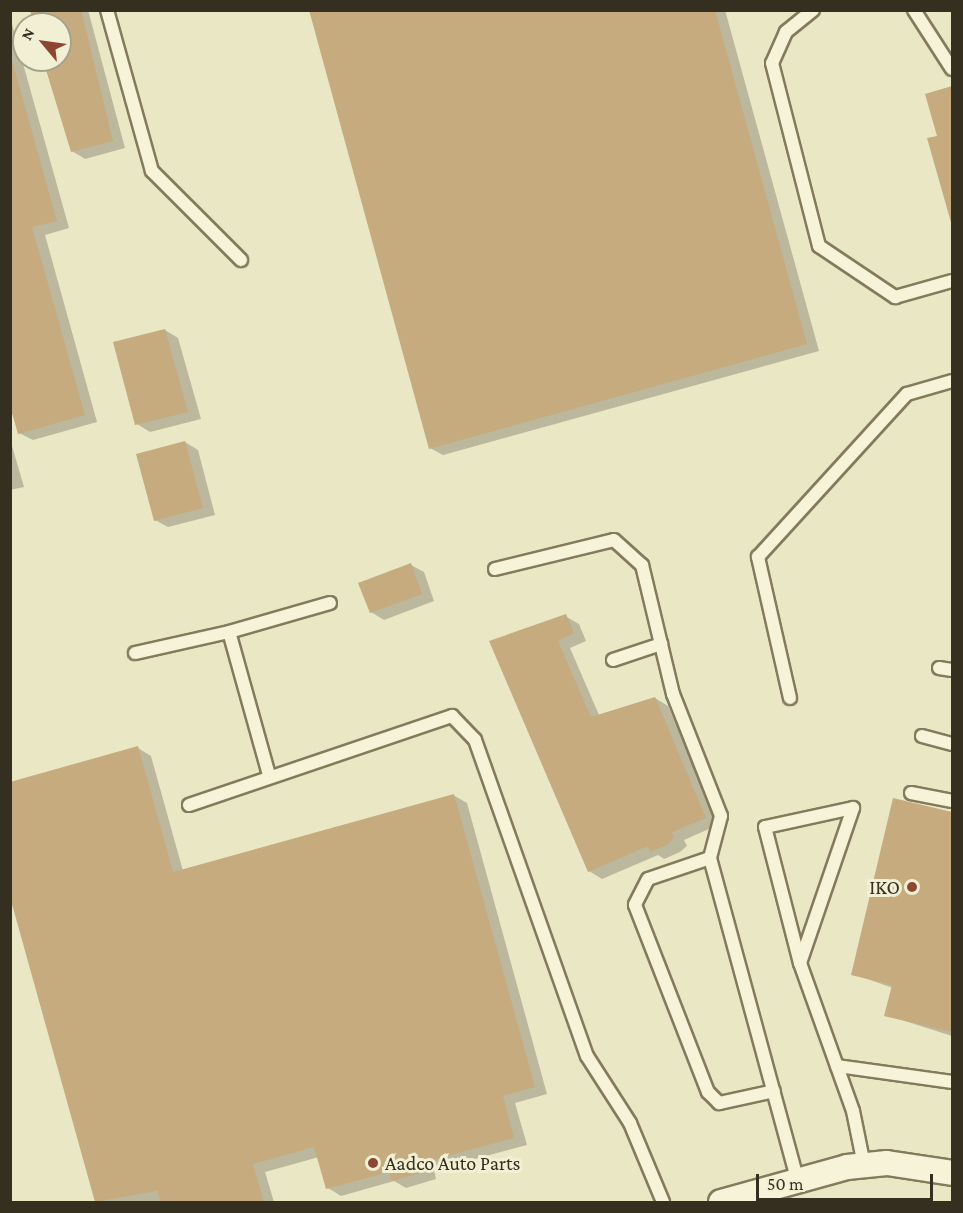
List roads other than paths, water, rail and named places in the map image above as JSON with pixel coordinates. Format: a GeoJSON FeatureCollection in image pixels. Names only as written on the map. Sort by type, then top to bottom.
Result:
{"type":"FeatureCollection","features":[{"type":"Feature","properties":{"kind":"street"},"geometry":{"type":"LineString","coordinates":[[721,1203],[798,1181],[888,1162],[952,1173]]}},
{"type":"Feature","properties":{"kind":"lane"},"geometry":{"type":"LineString","coordinates":[[107,10],[152,171],[241,260]]}},
{"type":"Feature","properties":{"kind":"lane"},"geometry":{"type":"LineString","coordinates":[[813,10],[786,32],[772,63],[819,246],[895,297],[952,281]]}},
{"type":"Feature","properties":{"kind":"lane"},"geometry":{"type":"LineString","coordinates":[[914,10],[952,69]]}},
{"type":"Feature","properties":{"kind":"lane"},"geometry":{"type":"LineString","coordinates":[[790,698],[758,557],[907,394],[952,381]]}},
{"type":"Feature","properties":{"kind":"lane"},"geometry":{"type":"LineString","coordinates":[[495,570],[614,540],[642,565],[673,694],[721,816],[710,858],[798,1181]]}},
{"type":"Feature","properties":{"kind":"lane"},"geometry":{"type":"LineString","coordinates":[[135,653],[229,632],[330,603]]}},
{"type":"Feature","properties":{"kind":"lane"},"geometry":{"type":"LineString","coordinates":[[229,632],[269,775]]}},
{"type":"Feature","properties":{"kind":"lane"},"geometry":{"type":"LineString","coordinates":[[613,660],[661,644]]}},
{"type":"Feature","properties":{"kind":"lane"},"geometry":{"type":"LineString","coordinates":[[939,668],[952,670]]}},
{"type":"Feature","properties":{"kind":"lane"},"geometry":{"type":"LineString","coordinates":[[189,805],[269,775],[452,716],[474,740],[587,1056],[630,1123],[663,1203]]}},
{"type":"Feature","properties":{"kind":"lane"},"geometry":{"type":"LineString","coordinates":[[921,736],[952,744]]}},
{"type":"Feature","properties":{"kind":"lane"},"geometry":{"type":"LineString","coordinates":[[911,793],[952,801]]}},
{"type":"Feature","properties":{"kind":"lane"},"geometry":{"type":"LineString","coordinates":[[800,963],[853,808],[765,827],[800,963],[837,1066],[864,1166]]}},
{"type":"Feature","properties":{"kind":"lane"},"geometry":{"type":"LineString","coordinates":[[710,858],[648,879],[635,905],[708,1092],[719,1103],[774,1091]]}},
{"type":"Feature","properties":{"kind":"lane"},"geometry":{"type":"LineString","coordinates":[[837,1066],[952,1082]]}},
{"type":"Feature","properties":{"kind":"place","name":"IKO"},"geometry":{"type":"Point","coordinates":[912,887]}},
{"type":"Feature","properties":{"kind":"place","name":"Aadco Auto Parts"},"geometry":{"type":"Point","coordinates":[373,1163]}}]}
